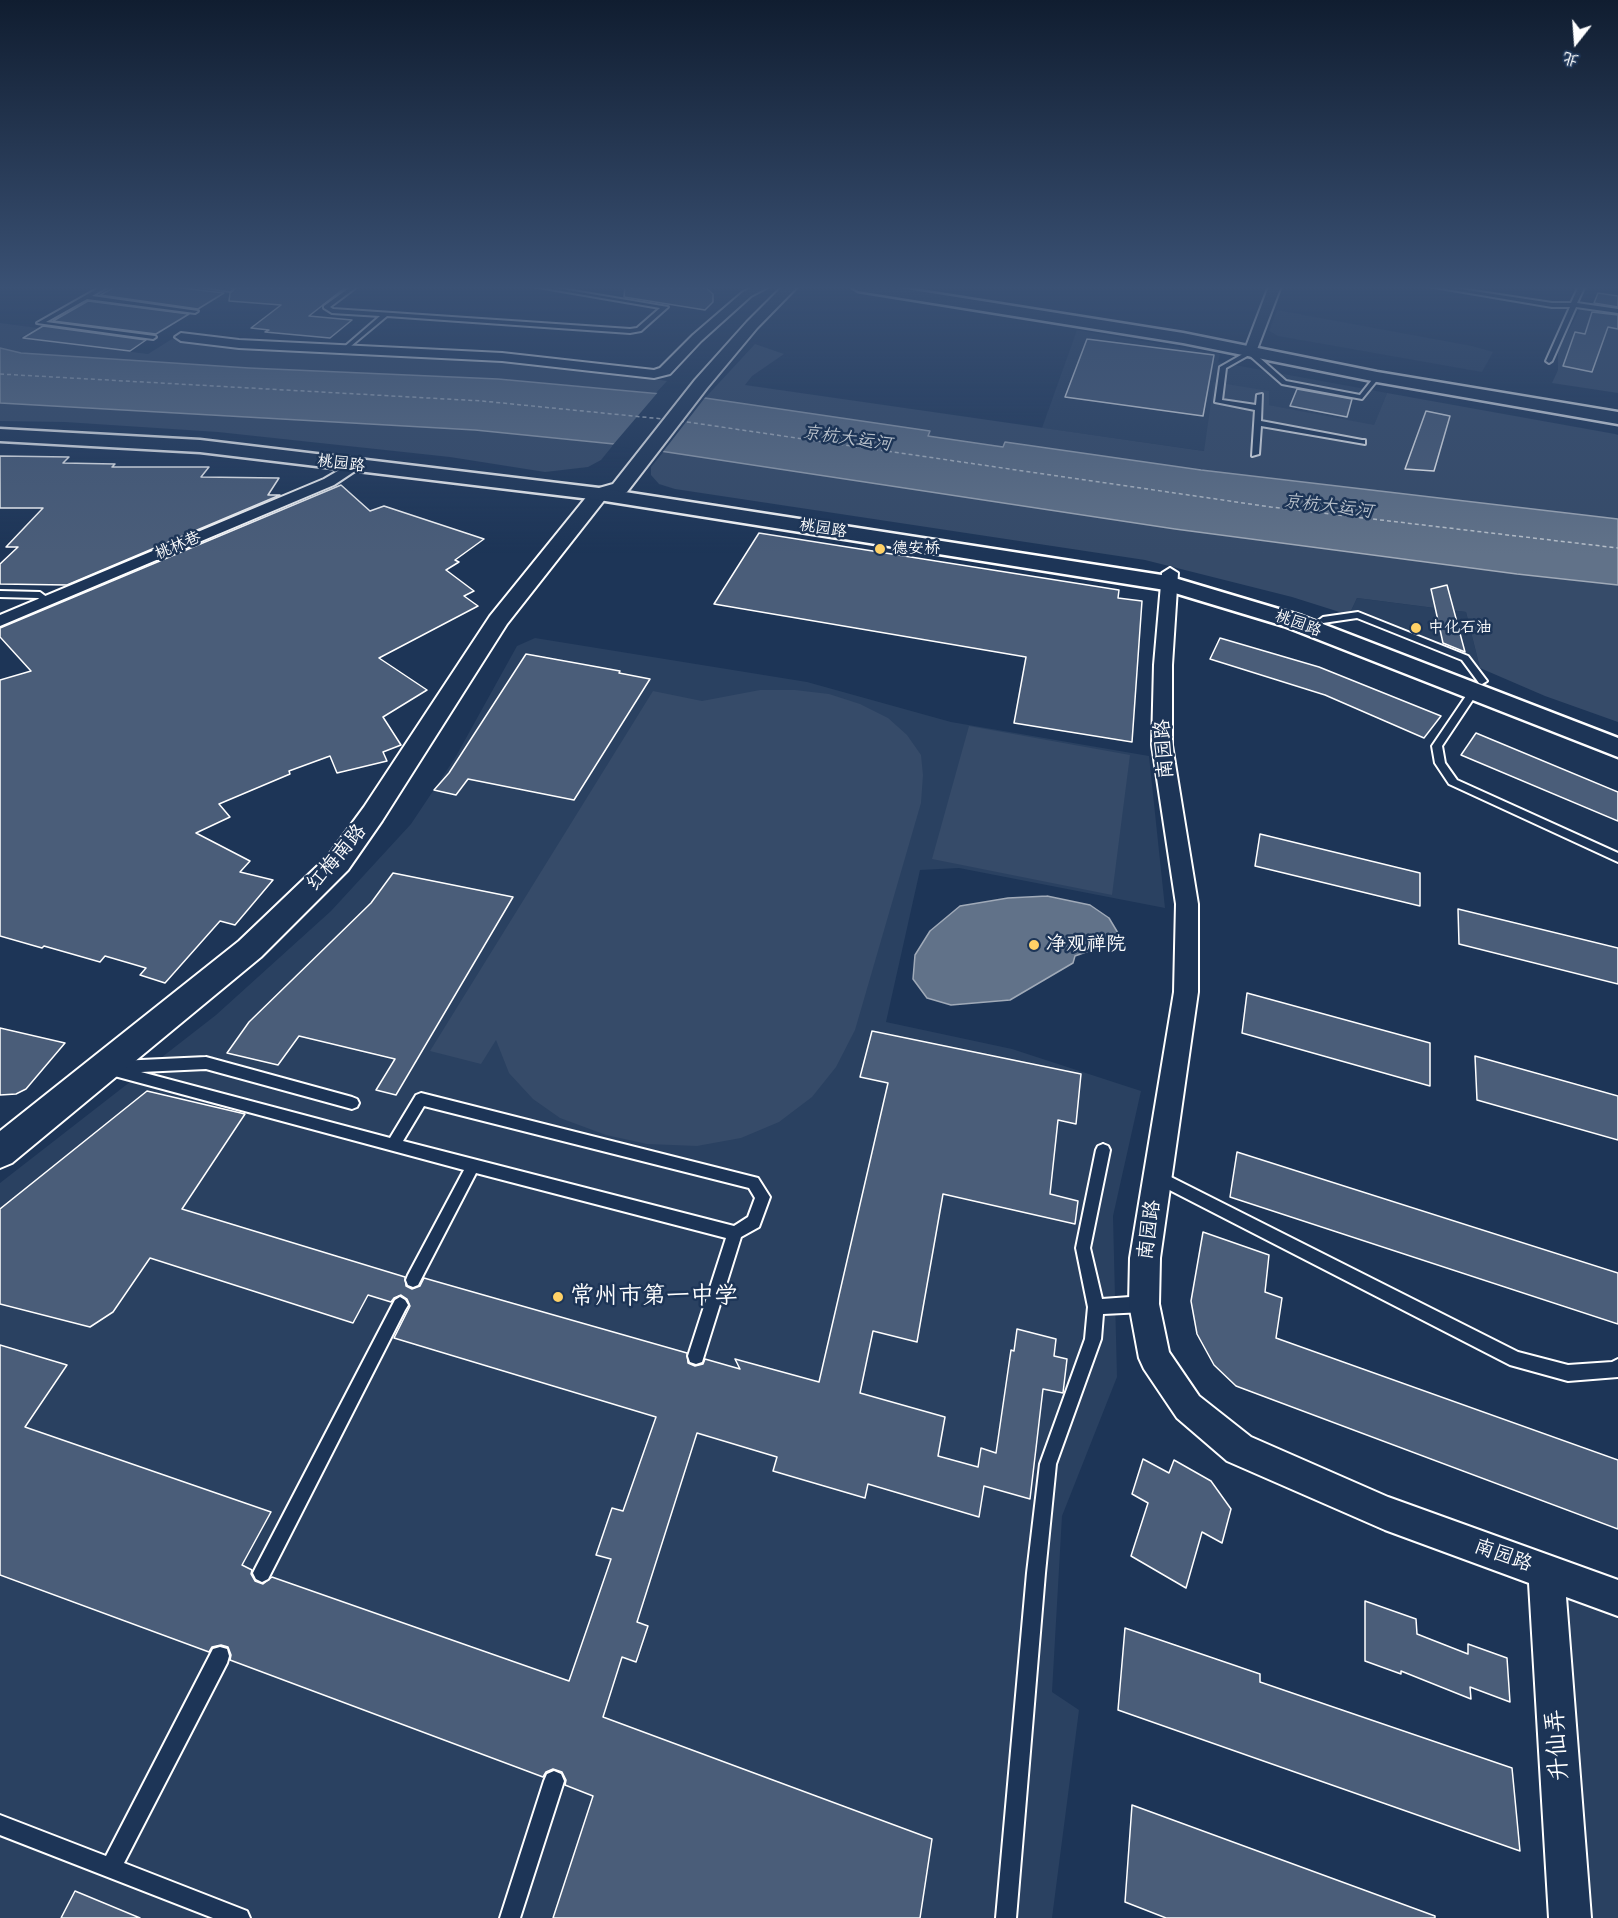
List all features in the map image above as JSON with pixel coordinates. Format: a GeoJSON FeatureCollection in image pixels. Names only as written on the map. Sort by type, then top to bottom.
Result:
{"type":"FeatureCollection","features":[{"type":"Feature","properties":{"kind":"main road"},"geometry":{"type":"LineString","coordinates":[[1371,376],[1584,405],[1618,402]]}},
{"type":"Feature","properties":{"kind":"main road"},"geometry":{"type":"LineString","coordinates":[[1416,376],[1584,405],[1618,418]]}},
{"type":"Feature","properties":{"kind":"main road"},"geometry":{"type":"LineString","coordinates":[[1584,405],[1618,424]]}},
{"type":"Feature","properties":{"kind":"main road"},"geometry":{"type":"LineString","coordinates":[[0,428],[202,438],[610,483]]}},
{"type":"Feature","properties":{"kind":"main road","name":"桃园路"},"geometry":{"type":"LineString","coordinates":[[0,435],[200,446],[353,466],[610,483],[1169,578],[1298,610],[1618,748]]}},
{"type":"Feature","properties":{"kind":"main road","name":"桃园路"},"geometry":{"type":"LineString","coordinates":[[1169,578],[1618,733]]}},
{"type":"Feature","properties":{"kind":"street","name":"红梅南路"},"geometry":{"type":"LineString","coordinates":[[0,1152],[250,949],[338,863],[373,814],[498,621],[610,483],[708,376]]}},
{"type":"Feature","properties":{"kind":"street","name":"桃林巷"},"geometry":{"type":"LineString","coordinates":[[0,621],[329,482],[353,466]]}},
{"type":"Feature","properties":{"kind":"street","name":"南园路"},"geometry":{"type":"LineString","coordinates":[[1169,578],[1163,665],[1162,745],[1187,904],[1186,992],[1145,1258],[1144,1304],[1155,1358],[1188,1407],[1239,1449],[1385,1513],[1618,1598]]}},
{"type":"Feature","properties":{"kind":"street","name":"升仙弄"},"geometry":{"type":"LineString","coordinates":[[1546,1572],[1570,1918]]}},
{"type":"Feature","properties":{"kind":"lane"},"geometry":{"type":"LineString","coordinates":[[1222,376],[1218,402],[1259,408]]}},
{"type":"Feature","properties":{"kind":"lane"},"geometry":{"type":"LineString","coordinates":[[1255,454],[1260,395]]}},
{"type":"Feature","properties":{"kind":"lane"},"geometry":{"type":"LineString","coordinates":[[1258,423],[1362,442]]}},
{"type":"Feature","properties":{"kind":"lane"},"geometry":{"type":"LineString","coordinates":[[0,594],[40,595],[48,601]]}},
{"type":"Feature","properties":{"kind":"lane"},"geometry":{"type":"LineString","coordinates":[[1478,686],[1437,746],[1440,763],[1453,782],[1618,858]]}},
{"type":"Feature","properties":{"kind":"lane"},"geometry":{"type":"LineString","coordinates":[[105,1068],[206,1063],[352,1103]]}},
{"type":"Feature","properties":{"kind":"lane"},"geometry":{"type":"LineString","coordinates":[[105,1068],[735,1233]]}},
{"type":"Feature","properties":{"kind":"lane"},"geometry":{"type":"LineString","coordinates":[[394,1144],[421,1099],[753,1183],[763,1197],[754,1222],[735,1233],[696,1356]]}},
{"type":"Feature","properties":{"kind":"lane"},"geometry":{"type":"LineString","coordinates":[[1006,1918],[1036,1573],[1048,1464],[1093,1339],[1095,1307],[1083,1248],[1103,1150]]}},
{"type":"Feature","properties":{"kind":"lane"},"geometry":{"type":"LineString","coordinates":[[413,1280],[473,1166]]}},
{"type":"Feature","properties":{"kind":"lane"},"geometry":{"type":"LineString","coordinates":[[1157,1176],[1516,1359],[1568,1373],[1615,1370],[1618,1367]]}},
{"type":"Feature","properties":{"kind":"lane"},"geometry":{"type":"LineString","coordinates":[[1095,1307],[1144,1304]]}},
{"type":"Feature","properties":{"kind":"lane"},"geometry":{"type":"LineString","coordinates":[[262,1574],[400,1305]]}},
{"type":"Feature","properties":{"kind":"lane"},"geometry":{"type":"LineString","coordinates":[[112,1866],[220,1656]]}},
{"type":"Feature","properties":{"kind":"lane"},"geometry":{"type":"LineString","coordinates":[[510,1918],[554,1781]]}},
{"type":"Feature","properties":{"kind":"lane"},"geometry":{"type":"LineString","coordinates":[[0,1825],[112,1866],[240,1918]]}},
{"type":"Feature","properties":{"kind":"shaded area"},"geometry":{"type":"Polygon","coordinates":[[[419,376],[634,376],[667,381],[656,393],[498,379],[419,376]]]}},
{"type":"Feature","properties":{"kind":"shaded area"},"geometry":{"type":"Polygon","coordinates":[[[726,376],[753,376],[745,385],[1204,451],[1214,382],[1269,391],[1269,405],[1374,425],[1387,393],[1618,435],[1618,519],[1201,470],[1005,443],[1003,447],[927,436],[929,431],[705,398],[726,376]]]}},
{"type":"Feature","properties":{"kind":"shaded area"},"geometry":{"type":"Polygon","coordinates":[[[1061,376],[1292,376],[1387,393],[1374,426],[1268,405],[1269,391],[1204,451],[1042,428],[1061,376]]]}},
{"type":"Feature","properties":{"kind":"shaded area"},"geometry":{"type":"Polygon","coordinates":[[[1555,376],[1618,376],[1618,393],[1552,383],[1555,376]]]}},
{"type":"Feature","properties":{"kind":"shaded area"},"geometry":{"type":"Polygon","coordinates":[[[0,403],[475,430],[614,444],[601,460],[588,467],[545,472],[450,457],[218,432],[65,422],[0,421],[0,403]]]}},
{"type":"Feature","properties":{"kind":"shaded area"},"geometry":{"type":"Polygon","coordinates":[[[664,451],[1175,529],[1618,585],[1618,722],[1545,696],[1480,668],[1466,612],[1357,598],[1349,615],[1292,597],[1145,560],[675,489],[659,484],[651,475],[651,467],[664,451]]]}},
{"type":"Feature","properties":{"kind":"shaded area"},"geometry":{"type":"Polygon","coordinates":[[[1357,598],[1466,612],[1480,668],[1349,615],[1357,598]]]}},
{"type":"Feature","properties":{"kind":"shaded area","name":"常州市第一中学"},"geometry":{"type":"Polygon","coordinates":[[[535,638],[807,682],[951,722],[1149,756],[1165,908],[959,868],[920,870],[886,1022],[1012,1049],[1141,1091],[1113,1216],[1117,1377],[1062,1516],[1052,1692],[1079,1710],[1052,1918],[0,1918],[0,1183],[216,1015],[331,911],[411,824],[455,758],[517,646],[535,638]]]}},
{"type":"Feature","properties":{"kind":"shaded area"},"geometry":{"type":"Polygon","coordinates":[[[760,690],[795,690],[829,694],[860,704],[888,718],[907,735],[921,755],[923,775],[921,803],[855,1030],[836,1067],[812,1097],[779,1122],[741,1138],[697,1146],[647,1144],[606,1135],[560,1118],[533,1099],[509,1073],[496,1040],[481,1064],[430,1051],[653,691],[702,701],[760,690]]]}},
{"type":"Feature","properties":{"kind":"shaded area"},"geometry":{"type":"Polygon","coordinates":[[[969,726],[1130,755],[1112,895],[932,859],[969,726]]]}},
{"type":"Feature","properties":{"kind":"shaded area"},"geometry":{"type":"Polygon","coordinates":[[[1566,1597],[1618,1616],[1618,1918],[1592,1918],[1566,1597]]]}},
{"type":"Feature","properties":{"kind":"water","name":"京杭大运河"},"geometry":{"type":"Polygon","coordinates":[[[0,376],[419,376],[498,379],[705,398],[930,431],[928,436],[1003,447],[1005,442],[1201,470],[1618,519],[1618,585],[1175,529],[614,444],[475,430],[0,403],[0,376]]]}},
{"type":"Feature","properties":{"kind":"water"},"geometry":{"type":"Polygon","coordinates":[[[1047,896],[1090,905],[1109,918],[1118,933],[1111,943],[1075,956],[1073,963],[1010,1000],[951,1005],[927,998],[913,979],[915,955],[930,931],[960,906],[1008,898],[1047,896]]]}},
{"type":"Feature","properties":{"kind":"pier"},"geometry":{"type":"Polygon","coordinates":[[[659,391],[707,395],[662,453],[612,446],[659,391]]]}},
{"type":"Feature","properties":{"kind":"building"},"geometry":{"type":"Polygon","coordinates":[[[1073,376],[1210,376],[1203,416],[1065,397],[1073,376]]]}},
{"type":"Feature","properties":{"kind":"building"},"geometry":{"type":"Polygon","coordinates":[[[1297,389],[1352,399],[1347,417],[1290,406],[1297,389]]]}},
{"type":"Feature","properties":{"kind":"building"},"geometry":{"type":"Polygon","coordinates":[[[1426,411],[1450,416],[1434,471],[1405,469],[1426,411]]]}},
{"type":"Feature","properties":{"kind":"building"},"geometry":{"type":"Polygon","coordinates":[[[0,456],[69,457],[63,463],[115,464],[112,467],[209,467],[201,477],[279,478],[268,495],[280,495],[67,585],[0,584],[0,564],[18,547],[6,547],[43,508],[0,508],[0,456]]]}},
{"type":"Feature","properties":{"kind":"building"},"geometry":{"type":"Polygon","coordinates":[[[341,485],[370,511],[384,506],[484,539],[455,560],[459,562],[446,570],[474,591],[464,596],[478,606],[379,658],[427,690],[383,717],[401,745],[383,752],[387,761],[337,773],[330,756],[289,771],[290,774],[219,804],[230,817],[196,833],[250,861],[240,872],[273,880],[235,925],[220,921],[165,983],[140,975],[146,968],[105,956],[100,962],[0,936],[0,680],[31,671],[0,637],[0,628],[341,485]]]}},
{"type":"Feature","properties":{"kind":"building"},"geometry":{"type":"Polygon","coordinates":[[[759,533],[1119,590],[1118,598],[1142,601],[1132,742],[1014,723],[1026,657],[714,604],[759,533]]]}},
{"type":"Feature","properties":{"kind":"building"},"geometry":{"type":"Polygon","coordinates":[[[1447,585],[1465,652],[1443,643],[1431,589],[1447,585]]]}},
{"type":"Feature","properties":{"kind":"building"},"geometry":{"type":"Polygon","coordinates":[[[1220,638],[1319,667],[1441,716],[1424,738],[1325,695],[1210,659],[1220,638]]]}},
{"type":"Feature","properties":{"kind":"building"},"geometry":{"type":"Polygon","coordinates":[[[526,654],[620,671],[619,673],[650,679],[574,800],[468,779],[456,795],[434,790],[449,773],[526,654]]]}},
{"type":"Feature","properties":{"kind":"building"},"geometry":{"type":"Polygon","coordinates":[[[1476,733],[1618,792],[1618,821],[1461,755],[1476,733]]]}},
{"type":"Feature","properties":{"kind":"building"},"geometry":{"type":"Polygon","coordinates":[[[1260,834],[1420,873],[1420,906],[1255,866],[1260,834]]]}},
{"type":"Feature","properties":{"kind":"building"},"geometry":{"type":"Polygon","coordinates":[[[393,873],[513,897],[396,1095],[376,1090],[395,1059],[299,1036],[278,1065],[227,1053],[249,1022],[371,903],[393,873]]]}},
{"type":"Feature","properties":{"kind":"building"},"geometry":{"type":"Polygon","coordinates":[[[1458,909],[1618,948],[1618,984],[1459,944],[1458,909]]]}},
{"type":"Feature","properties":{"kind":"building"},"geometry":{"type":"Polygon","coordinates":[[[1247,993],[1430,1043],[1430,1086],[1242,1033],[1247,993]]]}},
{"type":"Feature","properties":{"kind":"building"},"geometry":{"type":"Polygon","coordinates":[[[0,1028],[65,1043],[26,1089],[16,1094],[0,1095],[0,1028]]]}},
{"type":"Feature","properties":{"kind":"building"},"geometry":{"type":"Polygon","coordinates":[[[872,1031],[1081,1074],[1076,1124],[1058,1120],[1050,1194],[1078,1201],[1075,1224],[943,1194],[917,1342],[873,1331],[860,1393],[945,1417],[938,1456],[978,1467],[981,1448],[996,1453],[1011,1350],[1014,1351],[1017,1329],[1056,1339],[1054,1356],[1067,1359],[1063,1393],[1043,1389],[1030,1499],[984,1486],[979,1517],[868,1484],[865,1498],[773,1471],[777,1457],[697,1433],[637,1622],[648,1626],[636,1662],[622,1657],[603,1717],[932,1839],[920,1918],[553,1918],[593,1796],[565,1785],[566,1780],[562,1772],[553,1769],[546,1772],[543,1777],[230,1660],[228,1647],[221,1645],[212,1647],[209,1652],[0,1575],[0,1345],[67,1365],[25,1427],[271,1512],[242,1565],[252,1570],[251,1574],[255,1581],[263,1584],[272,1577],[569,1681],[611,1559],[596,1555],[612,1508],[623,1511],[656,1417],[394,1338],[410,1306],[407,1299],[401,1295],[391,1302],[368,1295],[353,1323],[150,1258],[113,1312],[90,1327],[0,1304],[0,1209],[147,1091],[245,1114],[182,1209],[405,1277],[406,1286],[412,1289],[420,1286],[424,1278],[687,1353],[688,1363],[695,1366],[703,1364],[705,1359],[740,1369],[735,1359],[819,1382],[888,1083],[860,1077],[872,1031]]]}},
{"type":"Feature","properties":{"kind":"building"},"geometry":{"type":"Polygon","coordinates":[[[1475,1056],[1618,1096],[1618,1140],[1477,1100],[1475,1056]]]}},
{"type":"Feature","properties":{"kind":"building"},"geometry":{"type":"Polygon","coordinates":[[[1237,1152],[1618,1273],[1618,1324],[1230,1197],[1237,1152]]]}},
{"type":"Feature","properties":{"kind":"building"},"geometry":{"type":"Polygon","coordinates":[[[1203,1232],[1269,1255],[1265,1292],[1282,1298],[1276,1338],[1618,1460],[1618,1529],[1236,1386],[1214,1365],[1197,1334],[1191,1301],[1203,1232]]]}},
{"type":"Feature","properties":{"kind":"building"},"geometry":{"type":"Polygon","coordinates":[[[1143,1459],[1169,1473],[1174,1460],[1211,1481],[1231,1509],[1222,1543],[1202,1532],[1186,1588],[1131,1556],[1148,1503],[1132,1494],[1143,1459]]]}},
{"type":"Feature","properties":{"kind":"building"},"geometry":{"type":"Polygon","coordinates":[[[1365,1601],[1416,1619],[1417,1634],[1468,1654],[1468,1644],[1507,1658],[1510,1702],[1470,1687],[1471,1699],[1401,1671],[1401,1674],[1365,1661],[1365,1601]]]}},
{"type":"Feature","properties":{"kind":"building"},"geometry":{"type":"Polygon","coordinates":[[[1125,1628],[1260,1674],[1260,1682],[1512,1768],[1520,1851],[1118,1710],[1125,1628]]]}},
{"type":"Feature","properties":{"kind":"building"},"geometry":{"type":"Polygon","coordinates":[[[1132,1805],[1435,1916],[1435,1918],[1166,1918],[1125,1902],[1132,1805]]]}},
{"type":"Feature","properties":{"kind":"building"},"geometry":{"type":"Polygon","coordinates":[[[75,1891],[140,1918],[61,1918],[75,1891]]]}},
{"type":"Feature","properties":{"kind":"ferry route"},"geometry":{"type":"LineString","coordinates":[[27,376],[482,401],[663,419]]}},
{"type":"Feature","properties":{"kind":"ferry route"},"geometry":{"type":"LineString","coordinates":[[680,421],[1271,507],[1618,548]]}},
{"type":"Feature","properties":{"kind":"place","name":"德安桥"},"geometry":{"type":"Point","coordinates":[880,549]}},
{"type":"Feature","properties":{"kind":"place","name":"中化石油"},"geometry":{"type":"Point","coordinates":[1416,628]}},
{"type":"Feature","properties":{"kind":"place","name":"净观禅院"},"geometry":{"type":"Point","coordinates":[1034,945]}},
{"type":"Feature","properties":{"kind":"place","name":"常州市第一中学"},"geometry":{"type":"Point","coordinates":[558,1297]}}]}
